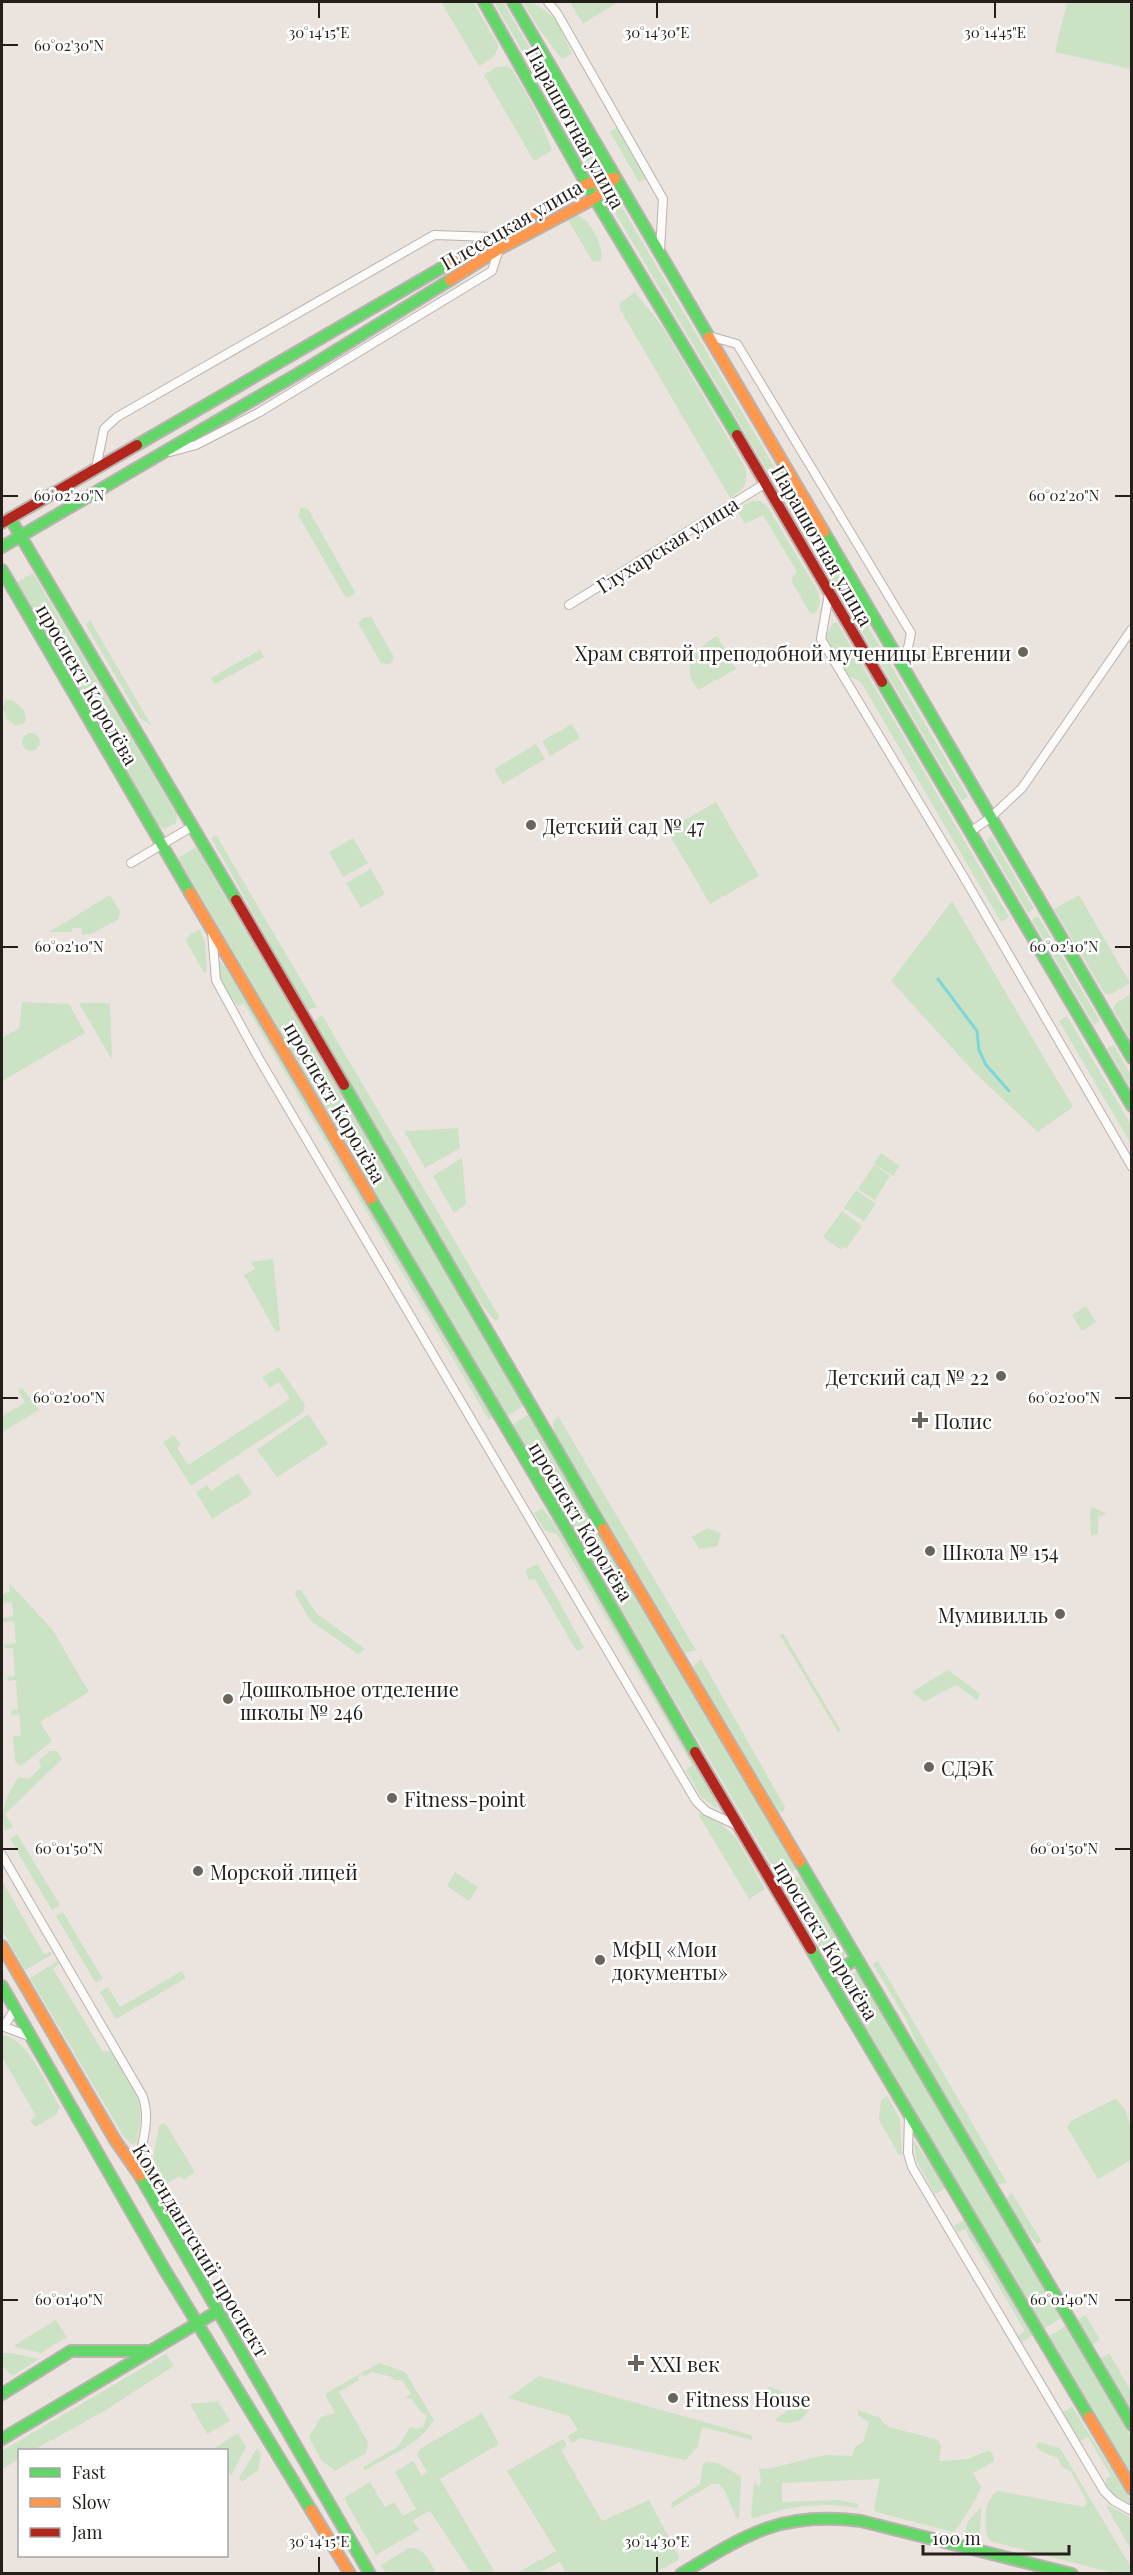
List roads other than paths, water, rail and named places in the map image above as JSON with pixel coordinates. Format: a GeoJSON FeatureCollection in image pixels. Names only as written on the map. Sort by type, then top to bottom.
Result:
{"type":"FeatureCollection","features":[{"type":"Feature","properties":{"kind":"main road","name":"Парашютная улица"},"geometry":{"type":"LineString","coordinates":[[484,2],[595,198],[766,483],[1131,1106]]}},
{"type":"Feature","properties":{"kind":"main road","name":"Парашютная улица"},"geometry":{"type":"LineString","coordinates":[[513,2],[1131,1058]]}},
{"type":"Feature","properties":{"kind":"main road","name":"Плесецкая улица"},"geometry":{"type":"LineString","coordinates":[[6,520],[587,184],[615,178]]}},
{"type":"Feature","properties":{"kind":"main road","name":"Плесецкая улица"},"geometry":{"type":"LineString","coordinates":[[2,547],[310,366],[500,249],[595,198],[615,178]]}},
{"type":"Feature","properties":{"kind":"main road","name":"проспект Королёва"},"geometry":{"type":"LineString","coordinates":[[6,520],[20,536],[193,826],[497,1349],[1131,2425]]}},
{"type":"Feature","properties":{"kind":"main road","name":"проспект Королёва"},"geometry":{"type":"LineString","coordinates":[[2,570],[162,846],[566,1528],[737,1825],[1131,2489]]}},
{"type":"Feature","properties":{"kind":"main road"},"geometry":{"type":"LineString","coordinates":[[1097,1047],[1098,1035],[1102,1032],[1107,1030],[1118,1034]]}},
{"type":"Feature","properties":{"kind":"main road","name":"Комендантский проспект"},"geometry":{"type":"LineString","coordinates":[[2,1946],[109,2131],[137,2170],[370,2574]]}},
{"type":"Feature","properties":{"kind":"main road"},"geometry":{"type":"LineString","coordinates":[[827,1976],[857,1959]]}},
{"type":"Feature","properties":{"kind":"main road","name":"Комендантский проспект"},"geometry":{"type":"LineString","coordinates":[[2,1986],[197,2323],[350,2574]]}},
{"type":"Feature","properties":{"kind":"main road"},"geometry":{"type":"LineString","coordinates":[[2,2439],[218,2310]]}},
{"type":"Feature","properties":{"kind":"main road"},"geometry":{"type":"LineString","coordinates":[[2,2394],[71,2351],[149,2351]]}},
{"type":"Feature","properties":{"kind":"main road"},"geometry":{"type":"LineString","coordinates":[[681,2574],[750,2533],[787,2520],[826,2516],[861,2521],[1072,2574]]}},
{"type":"Feature","properties":{"kind":"street"},"geometry":{"type":"LineString","coordinates":[[548,2],[619,118],[663,199],[660,255]]}},
{"type":"Feature","properties":{"kind":"street"},"geometry":{"type":"LineString","coordinates":[[96,468],[104,429],[117,417],[217,357],[434,235],[495,237]]}},
{"type":"Feature","properties":{"kind":"street"},"geometry":{"type":"LineString","coordinates":[[709,336],[737,344],[911,633],[904,669]]}},
{"type":"Feature","properties":{"kind":"street","name":"Глухарская улица"},"geometry":{"type":"LineString","coordinates":[[569,605],[766,483]]}},
{"type":"Feature","properties":{"kind":"street"},"geometry":{"type":"LineString","coordinates":[[830,592],[821,639],[962,874],[1131,1167]]}},
{"type":"Feature","properties":{"kind":"street"},"geometry":{"type":"LineString","coordinates":[[970,832],[990,818],[1022,788],[1131,629]]}},
{"type":"Feature","properties":{"kind":"street"},"geometry":{"type":"LineString","coordinates":[[131,863],[193,826]]}},
{"type":"Feature","properties":{"kind":"street"},"geometry":{"type":"LineString","coordinates":[[212,930],[216,980],[258,1057],[696,1801],[706,1811],[737,1825]]}},
{"type":"Feature","properties":{"kind":"street"},"geometry":{"type":"LineString","coordinates":[[2,1855],[146,2102],[147,2119],[137,2170]]}},
{"type":"Feature","properties":{"kind":"street"},"geometry":{"type":"LineString","coordinates":[[15,2009],[3,2026],[31,2037]]}},
{"type":"Feature","properties":{"kind":"street"},"geometry":{"type":"LineString","coordinates":[[909,2115],[908,2153],[912,2167],[1104,2491],[1114,2501],[1131,2511]]}},
{"type":"Feature","properties":{"kind":"waterway"},"geometry":{"type":"LineString","coordinates":[[938,979],[977,1031],[979,1050],[986,1065],[1009,1091]]}},
{"type":"Feature","properties":{"kind":"place","name":"Храм святой преподобной мученицы Евгении"},"geometry":{"type":"Point","coordinates":[1023,652]}},
{"type":"Feature","properties":{"kind":"place","name":"Детский сад № 47"},"geometry":{"type":"Point","coordinates":[531,825]}},
{"type":"Feature","properties":{"kind":"place","name":"Детский сад № 22"},"geometry":{"type":"Point","coordinates":[1001,1376]}},
{"type":"Feature","properties":{"kind":"place","name":"Полис"},"geometry":{"type":"Point","coordinates":[920,1420]}},
{"type":"Feature","properties":{"kind":"place","name":"Школа № 154"},"geometry":{"type":"Point","coordinates":[930,1551]}},
{"type":"Feature","properties":{"kind":"place","name":"Мумивилль"},"geometry":{"type":"Point","coordinates":[1060,1614]}},
{"type":"Feature","properties":{"kind":"place","name":"Дошкольное отделение школы № 246"},"geometry":{"type":"Point","coordinates":[228,1699]}},
{"type":"Feature","properties":{"kind":"place","name":"СДЭК"},"geometry":{"type":"Point","coordinates":[929,1767]}},
{"type":"Feature","properties":{"kind":"place","name":"Fitness-point"},"geometry":{"type":"Point","coordinates":[392,1798]}},
{"type":"Feature","properties":{"kind":"place","name":"Морской лицей"},"geometry":{"type":"Point","coordinates":[198,1871]}},
{"type":"Feature","properties":{"kind":"place","name":"МФЦ «Мои документы»"},"geometry":{"type":"Point","coordinates":[600,1960]}},
{"type":"Feature","properties":{"kind":"place","name":"XXI век"},"geometry":{"type":"Point","coordinates":[636,2363]}},
{"type":"Feature","properties":{"kind":"place","name":"Fitness House"},"geometry":{"type":"Point","coordinates":[673,2398]}}]}
